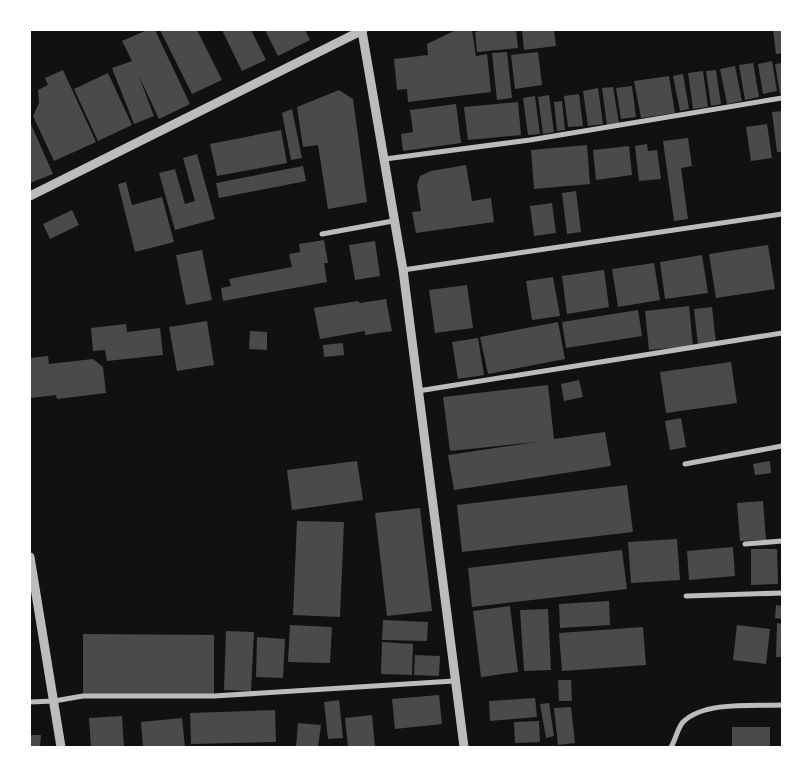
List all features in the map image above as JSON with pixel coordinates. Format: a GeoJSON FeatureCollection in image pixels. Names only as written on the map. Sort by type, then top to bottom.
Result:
{"type":"FeatureCollection","features":[{"type":"Feature","properties":{"kind":"street"},"geometry":{"type":"LineString","coordinates":[[30,196],[363,30],[385,159],[393,221],[403,270],[454,681],[464,747]]}},
{"type":"Feature","properties":{"kind":"street"},"geometry":{"type":"LineString","coordinates":[[385,159],[530,140],[782,98]]}},
{"type":"Feature","properties":{"kind":"street"},"geometry":{"type":"LineString","coordinates":[[403,270],[782,214]]}},
{"type":"Feature","properties":{"kind":"street"},"geometry":{"type":"LineString","coordinates":[[322,234],[393,221]]}},
{"type":"Feature","properties":{"kind":"street"},"geometry":{"type":"LineString","coordinates":[[417,391],[782,333]]}},
{"type":"Feature","properties":{"kind":"street"},"geometry":{"type":"LineString","coordinates":[[685,464],[782,446]]}},
{"type":"Feature","properties":{"kind":"street"},"geometry":{"type":"LineString","coordinates":[[744,544],[782,541]]}},
{"type":"Feature","properties":{"kind":"street"},"geometry":{"type":"LineString","coordinates":[[30,558],[61,747]]}},
{"type":"Feature","properties":{"kind":"street"},"geometry":{"type":"LineString","coordinates":[[686,596],[782,593]]}},
{"type":"Feature","properties":{"kind":"street"},"geometry":{"type":"LineString","coordinates":[[30,702],[54,701],[82,696],[214,696],[454,681]]}},
{"type":"Feature","properties":{"kind":"street"},"geometry":{"type":"LineString","coordinates":[[671,747],[681,724],[693,714],[706,708],[782,705]]}},
{"type":"Feature","properties":{"kind":"building"},"geometry":{"type":"Polygon","coordinates":[[[147,30],[155,30],[190,104],[159,119],[138,74],[154,116],[134,124],[112,68],[132,61],[122,41],[147,30]]]}},
{"type":"Feature","properties":{"kind":"building"},"geometry":{"type":"Polygon","coordinates":[[[160,30],[197,30],[222,80],[192,94],[160,30]]]}},
{"type":"Feature","properties":{"kind":"building"},"geometry":{"type":"Polygon","coordinates":[[[222,30],[251,30],[266,60],[242,71],[222,30]]]}},
{"type":"Feature","properties":{"kind":"building"},"geometry":{"type":"Polygon","coordinates":[[[265,30],[305,30],[310,40],[278,56],[265,30]]]}},
{"type":"Feature","properties":{"kind":"building"},"geometry":{"type":"Polygon","coordinates":[[[456,30],[472,30],[476,56],[487,54],[491,92],[408,102],[407,89],[397,90],[394,59],[428,55],[427,44],[456,30]]]}},
{"type":"Feature","properties":{"kind":"building"},"geometry":{"type":"Polygon","coordinates":[[[483,30],[516,30],[518,48],[477,52],[475,32],[483,30]]]}},
{"type":"Feature","properties":{"kind":"building"},"geometry":{"type":"Polygon","coordinates":[[[522,30],[554,30],[556,46],[524,50],[522,30]]]}},
{"type":"Feature","properties":{"kind":"building"},"geometry":{"type":"Polygon","coordinates":[[[773,30],[782,30],[782,53],[776,54],[773,30]]]}},
{"type":"Feature","properties":{"kind":"building"},"geometry":{"type":"Polygon","coordinates":[[[507,52],[512,98],[497,100],[492,53],[507,52]]]}},
{"type":"Feature","properties":{"kind":"building"},"geometry":{"type":"Polygon","coordinates":[[[538,52],[542,85],[515,89],[511,55],[538,52]]]}},
{"type":"Feature","properties":{"kind":"building"},"geometry":{"type":"Polygon","coordinates":[[[772,61],[777,91],[763,94],[758,64],[772,61]]]}},
{"type":"Feature","properties":{"kind":"building"},"geometry":{"type":"Polygon","coordinates":[[[753,63],[759,97],[745,100],[739,65],[753,63]]]}},
{"type":"Feature","properties":{"kind":"building"},"geometry":{"type":"Polygon","coordinates":[[[782,63],[782,93],[780,94],[775,64],[782,63]]]}},
{"type":"Feature","properties":{"kind":"building"},"geometry":{"type":"Polygon","coordinates":[[[735,66],[742,101],[727,104],[720,69],[735,66]]]}},
{"type":"Feature","properties":{"kind":"building"},"geometry":{"type":"Polygon","coordinates":[[[63,70],[96,142],[54,161],[33,116],[39,103],[38,90],[48,85],[45,78],[63,70]]]}},
{"type":"Feature","properties":{"kind":"building"},"geometry":{"type":"Polygon","coordinates":[[[716,70],[721,104],[711,106],[706,71],[716,70]]]}},
{"type":"Feature","properties":{"kind":"building"},"geometry":{"type":"Polygon","coordinates":[[[703,71],[708,107],[693,109],[688,73],[703,71]]]}},
{"type":"Feature","properties":{"kind":"building"},"geometry":{"type":"Polygon","coordinates":[[[108,73],[132,125],[98,141],[74,89],[108,73]]]}},
{"type":"Feature","properties":{"kind":"building"},"geometry":{"type":"Polygon","coordinates":[[[683,74],[689,109],[680,111],[673,76],[683,74]]]}},
{"type":"Feature","properties":{"kind":"building"},"geometry":{"type":"Polygon","coordinates":[[[669,76],[675,113],[641,118],[634,81],[669,76]]]}},
{"type":"Feature","properties":{"kind":"building"},"geometry":{"type":"Polygon","coordinates":[[[632,86],[636,117],[621,119],[616,88],[632,86]]]}},
{"type":"Feature","properties":{"kind":"building"},"geometry":{"type":"Polygon","coordinates":[[[613,87],[619,123],[607,125],[602,88],[613,87]]]}},
{"type":"Feature","properties":{"kind":"building"},"geometry":{"type":"Polygon","coordinates":[[[598,88],[603,124],[588,126],[583,91],[598,88]]]}},
{"type":"Feature","properties":{"kind":"building"},"geometry":{"type":"Polygon","coordinates":[[[339,90],[353,99],[367,202],[328,209],[318,145],[303,147],[297,107],[339,90]]]}},
{"type":"Feature","properties":{"kind":"building"},"geometry":{"type":"Polygon","coordinates":[[[579,94],[583,126],[568,127],[564,96],[579,94]]]}},
{"type":"Feature","properties":{"kind":"building"},"geometry":{"type":"Polygon","coordinates":[[[549,95],[554,132],[543,134],[538,97],[549,95]]]}},
{"type":"Feature","properties":{"kind":"building"},"geometry":{"type":"Polygon","coordinates":[[[535,96],[540,134],[528,135],[523,98],[535,96]]]}},
{"type":"Feature","properties":{"kind":"building"},"geometry":{"type":"Polygon","coordinates":[[[562,101],[565,130],[557,131],[554,102],[562,101]]]}},
{"type":"Feature","properties":{"kind":"building"},"geometry":{"type":"Polygon","coordinates":[[[518,102],[521,135],[468,140],[464,107],[518,102]]]}},
{"type":"Feature","properties":{"kind":"building"},"geometry":{"type":"Polygon","coordinates":[[[456,104],[461,143],[403,151],[401,134],[413,132],[410,110],[456,104]]]}},
{"type":"Feature","properties":{"kind":"building"},"geometry":{"type":"Polygon","coordinates":[[[292,109],[302,158],[291,160],[282,113],[292,109]]]}},
{"type":"Feature","properties":{"kind":"building"},"geometry":{"type":"Polygon","coordinates":[[[782,111],[782,152],[777,152],[772,112],[782,111]]]}},
{"type":"Feature","properties":{"kind":"building"},"geometry":{"type":"Polygon","coordinates":[[[30,122],[53,174],[30,183],[30,122]]]}},
{"type":"Feature","properties":{"kind":"building"},"geometry":{"type":"Polygon","coordinates":[[[767,124],[772,158],[751,161],[746,127],[767,124]]]}},
{"type":"Feature","properties":{"kind":"building"},"geometry":{"type":"Polygon","coordinates":[[[281,130],[287,163],[217,176],[210,144],[281,130]]]}},
{"type":"Feature","properties":{"kind":"building"},"geometry":{"type":"Polygon","coordinates":[[[688,138],[692,166],[681,168],[688,219],[674,221],[663,141],[688,138]]]}},
{"type":"Feature","properties":{"kind":"building"},"geometry":{"type":"Polygon","coordinates":[[[647,144],[648,151],[657,150],[661,179],[639,181],[635,146],[647,144]]]}},
{"type":"Feature","properties":{"kind":"building"},"geometry":{"type":"Polygon","coordinates":[[[587,145],[590,184],[534,189],[531,150],[587,145]]]}},
{"type":"Feature","properties":{"kind":"building"},"geometry":{"type":"Polygon","coordinates":[[[629,146],[632,175],[596,180],[593,150],[629,146]]]}},
{"type":"Feature","properties":{"kind":"building"},"geometry":{"type":"Polygon","coordinates":[[[197,154],[215,219],[175,230],[159,173],[175,169],[185,204],[195,201],[183,158],[197,154]]]}},
{"type":"Feature","properties":{"kind":"building"},"geometry":{"type":"Polygon","coordinates":[[[466,165],[472,201],[491,198],[494,222],[416,233],[412,212],[421,211],[417,185],[420,176],[431,171],[466,165]]]}},
{"type":"Feature","properties":{"kind":"building"},"geometry":{"type":"Polygon","coordinates":[[[303,166],[306,181],[219,198],[216,183],[303,166]]]}},
{"type":"Feature","properties":{"kind":"building"},"geometry":{"type":"Polygon","coordinates":[[[126,182],[132,205],[162,197],[174,242],[135,252],[118,184],[126,182]]]}},
{"type":"Feature","properties":{"kind":"building"},"geometry":{"type":"Polygon","coordinates":[[[576,191],[581,232],[567,234],[562,193],[576,191]]]}},
{"type":"Feature","properties":{"kind":"building"},"geometry":{"type":"Polygon","coordinates":[[[552,203],[556,233],[534,236],[530,206],[552,203]]]}},
{"type":"Feature","properties":{"kind":"building"},"geometry":{"type":"Polygon","coordinates":[[[72,210],[79,225],[50,239],[43,224],[72,210]]]}},
{"type":"Feature","properties":{"kind":"building"},"geometry":{"type":"Polygon","coordinates":[[[324,240],[328,263],[324,263],[327,282],[223,301],[221,288],[231,286],[229,279],[292,267],[289,254],[300,252],[299,244],[324,240]]]}},
{"type":"Feature","properties":{"kind":"building"},"geometry":{"type":"Polygon","coordinates":[[[375,241],[380,276],[355,280],[349,245],[375,241]]]}},
{"type":"Feature","properties":{"kind":"building"},"geometry":{"type":"Polygon","coordinates":[[[768,245],[775,289],[716,298],[709,254],[768,245]]]}},
{"type":"Feature","properties":{"kind":"building"},"geometry":{"type":"Polygon","coordinates":[[[202,250],[212,300],[186,305],[176,255],[202,250]]]}},
{"type":"Feature","properties":{"kind":"building"},"geometry":{"type":"Polygon","coordinates":[[[702,255],[708,293],[665,299],[660,262],[702,255]]]}},
{"type":"Feature","properties":{"kind":"building"},"geometry":{"type":"Polygon","coordinates":[[[654,263],[660,300],[618,307],[612,269],[654,263]]]}},
{"type":"Feature","properties":{"kind":"building"},"geometry":{"type":"Polygon","coordinates":[[[604,270],[609,307],[567,314],[562,276],[604,270]]]}},
{"type":"Feature","properties":{"kind":"building"},"geometry":{"type":"Polygon","coordinates":[[[553,277],[560,316],[532,320],[526,281],[553,277]]]}},
{"type":"Feature","properties":{"kind":"building"},"geometry":{"type":"Polygon","coordinates":[[[467,285],[473,328],[435,333],[429,290],[467,285]]]}},
{"type":"Feature","properties":{"kind":"building"},"geometry":{"type":"Polygon","coordinates":[[[386,299],[392,331],[365,335],[365,331],[320,339],[314,308],[386,299]]]}},
{"type":"Feature","properties":{"kind":"building"},"geometry":{"type":"Polygon","coordinates":[[[689,306],[693,346],[649,350],[645,311],[689,306]]]}},
{"type":"Feature","properties":{"kind":"building"},"geometry":{"type":"Polygon","coordinates":[[[712,307],[716,343],[698,345],[694,309],[712,307]]]}},
{"type":"Feature","properties":{"kind":"building"},"geometry":{"type":"Polygon","coordinates":[[[638,310],[642,336],[566,348],[562,322],[638,310]]]}},
{"type":"Feature","properties":{"kind":"building"},"geometry":{"type":"Polygon","coordinates":[[[207,321],[214,365],[177,371],[169,327],[207,321]]]}},
{"type":"Feature","properties":{"kind":"building"},"geometry":{"type":"Polygon","coordinates":[[[558,322],[565,359],[488,374],[480,337],[558,322]]]}},
{"type":"Feature","properties":{"kind":"building"},"geometry":{"type":"Polygon","coordinates":[[[126,324],[127,332],[160,328],[163,355],[107,361],[105,350],[93,351],[91,328],[126,324]]]}},
{"type":"Feature","properties":{"kind":"building"},"geometry":{"type":"Polygon","coordinates":[[[250,331],[267,332],[267,350],[249,349],[250,331]]]}},
{"type":"Feature","properties":{"kind":"building"},"geometry":{"type":"Polygon","coordinates":[[[478,338],[484,375],[458,379],[452,342],[478,338]]]}},
{"type":"Feature","properties":{"kind":"building"},"geometry":{"type":"Polygon","coordinates":[[[343,343],[344,355],[324,357],[323,345],[343,343]]]}},
{"type":"Feature","properties":{"kind":"building"},"geometry":{"type":"Polygon","coordinates":[[[48,356],[49,364],[93,359],[103,367],[106,393],[57,399],[56,395],[31,398],[30,358],[48,356]]]}},
{"type":"Feature","properties":{"kind":"building"},"geometry":{"type":"Polygon","coordinates":[[[731,362],[737,403],[666,413],[660,372],[731,362]]]}},
{"type":"Feature","properties":{"kind":"building"},"geometry":{"type":"Polygon","coordinates":[[[579,380],[583,397],[564,401],[561,384],[579,380]]]}},
{"type":"Feature","properties":{"kind":"building"},"geometry":{"type":"Polygon","coordinates":[[[548,385],[554,439],[605,432],[611,466],[454,490],[448,455],[536,442],[450,451],[443,397],[548,385]]]}},
{"type":"Feature","properties":{"kind":"building"},"geometry":{"type":"Polygon","coordinates":[[[681,418],[686,447],[670,450],[665,421],[681,418]]]}},
{"type":"Feature","properties":{"kind":"building"},"geometry":{"type":"Polygon","coordinates":[[[357,461],[363,500],[292,510],[287,470],[357,461]]]}},
{"type":"Feature","properties":{"kind":"building"},"geometry":{"type":"Polygon","coordinates":[[[770,461],[771,473],[755,475],[753,464],[770,461]]]}},
{"type":"Feature","properties":{"kind":"building"},"geometry":{"type":"Polygon","coordinates":[[[627,485],[633,532],[462,552],[457,505],[627,485]]]}},
{"type":"Feature","properties":{"kind":"building"},"geometry":{"type":"Polygon","coordinates":[[[763,501],[766,540],[740,541],[737,503],[763,501]]]}},
{"type":"Feature","properties":{"kind":"building"},"geometry":{"type":"Polygon","coordinates":[[[420,508],[432,611],[387,616],[375,513],[420,508]]]}},
{"type":"Feature","properties":{"kind":"building"},"geometry":{"type":"Polygon","coordinates":[[[297,521],[344,522],[340,617],[293,615],[297,521]]]}},
{"type":"Feature","properties":{"kind":"building"},"geometry":{"type":"Polygon","coordinates":[[[677,539],[680,580],[631,583],[628,542],[677,539]]]}},
{"type":"Feature","properties":{"kind":"building"},"geometry":{"type":"Polygon","coordinates":[[[733,547],[735,576],[689,580],[687,551],[733,547]]]}},
{"type":"Feature","properties":{"kind":"building"},"geometry":{"type":"Polygon","coordinates":[[[751,549],[777,549],[778,584],[751,585],[751,549]]]}},
{"type":"Feature","properties":{"kind":"building"},"geometry":{"type":"Polygon","coordinates":[[[622,550],[627,589],[472,607],[468,568],[622,550]]]}},
{"type":"Feature","properties":{"kind":"building"},"geometry":{"type":"Polygon","coordinates":[[[609,601],[610,625],[560,628],[559,604],[609,601]]]}},
{"type":"Feature","properties":{"kind":"building"},"geometry":{"type":"Polygon","coordinates":[[[776,605],[782,606],[782,619],[775,618],[776,605]]]}},
{"type":"Feature","properties":{"kind":"building"},"geometry":{"type":"Polygon","coordinates":[[[510,606],[518,672],[481,677],[473,611],[510,606]]]}},
{"type":"Feature","properties":{"kind":"building"},"geometry":{"type":"Polygon","coordinates":[[[548,609],[551,670],[524,671],[520,610],[548,609]]]}},
{"type":"Feature","properties":{"kind":"building"},"geometry":{"type":"Polygon","coordinates":[[[383,620],[428,622],[427,641],[382,640],[383,620]]]}},
{"type":"Feature","properties":{"kind":"building"},"geometry":{"type":"Polygon","coordinates":[[[777,623],[782,624],[782,657],[776,657],[777,623]]]}},
{"type":"Feature","properties":{"kind":"building"},"geometry":{"type":"Polygon","coordinates":[[[290,625],[332,627],[330,663],[288,662],[290,625]]]}},
{"type":"Feature","properties":{"kind":"building"},"geometry":{"type":"Polygon","coordinates":[[[737,625],[770,629],[766,664],[733,660],[737,625]]]}},
{"type":"Feature","properties":{"kind":"building"},"geometry":{"type":"Polygon","coordinates":[[[643,627],[646,665],[562,671],[559,633],[643,627]]]}},
{"type":"Feature","properties":{"kind":"building"},"geometry":{"type":"Polygon","coordinates":[[[226,631],[254,632],[251,691],[224,690],[226,631]]]}},
{"type":"Feature","properties":{"kind":"building"},"geometry":{"type":"Polygon","coordinates":[[[83,634],[214,635],[214,696],[83,696],[83,634]]]}},
{"type":"Feature","properties":{"kind":"building"},"geometry":{"type":"Polygon","coordinates":[[[257,637],[285,639],[283,678],[256,677],[257,637]]]}},
{"type":"Feature","properties":{"kind":"building"},"geometry":{"type":"Polygon","coordinates":[[[382,642],[413,644],[412,675],[381,674],[382,642]]]}},
{"type":"Feature","properties":{"kind":"building"},"geometry":{"type":"Polygon","coordinates":[[[415,655],[440,656],[439,676],[414,675],[415,655]]]}},
{"type":"Feature","properties":{"kind":"building"},"geometry":{"type":"Polygon","coordinates":[[[558,680],[571,680],[572,701],[559,701],[558,680]]]}},
{"type":"Feature","properties":{"kind":"building"},"geometry":{"type":"Polygon","coordinates":[[[439,695],[442,724],[395,729],[392,699],[439,695]]]}},
{"type":"Feature","properties":{"kind":"building"},"geometry":{"type":"Polygon","coordinates":[[[535,698],[537,717],[490,721],[489,701],[535,698]]]}},
{"type":"Feature","properties":{"kind":"building"},"geometry":{"type":"Polygon","coordinates":[[[339,700],[343,738],[328,739],[324,702],[339,700]]]}},
{"type":"Feature","properties":{"kind":"building"},"geometry":{"type":"Polygon","coordinates":[[[549,703],[554,736],[546,738],[540,704],[549,703]]]}},
{"type":"Feature","properties":{"kind":"building"},"geometry":{"type":"Polygon","coordinates":[[[571,707],[575,743],[558,745],[554,708],[571,707]]]}},
{"type":"Feature","properties":{"kind":"building"},"geometry":{"type":"Polygon","coordinates":[[[275,710],[276,742],[191,744],[190,713],[275,710]]]}},
{"type":"Feature","properties":{"kind":"building"},"geometry":{"type":"Polygon","coordinates":[[[372,715],[375,747],[348,747],[345,718],[372,715]]]}},
{"type":"Feature","properties":{"kind":"building"},"geometry":{"type":"Polygon","coordinates":[[[122,716],[124,747],[91,747],[89,718],[122,716]]]}},
{"type":"Feature","properties":{"kind":"building"},"geometry":{"type":"Polygon","coordinates":[[[182,718],[185,747],[143,747],[141,722],[182,718]]]}},
{"type":"Feature","properties":{"kind":"building"},"geometry":{"type":"Polygon","coordinates":[[[539,721],[540,742],[515,743],[514,722],[539,721]]]}},
{"type":"Feature","properties":{"kind":"building"},"geometry":{"type":"Polygon","coordinates":[[[298,723],[321,725],[318,747],[296,747],[298,723]]]}},
{"type":"Feature","properties":{"kind":"building"},"geometry":{"type":"Polygon","coordinates":[[[732,727],[770,727],[770,747],[732,747],[732,727]]]}},
{"type":"Feature","properties":{"kind":"building"},"geometry":{"type":"Polygon","coordinates":[[[30,735],[41,735],[40,747],[30,747],[30,735]]]}}]}
